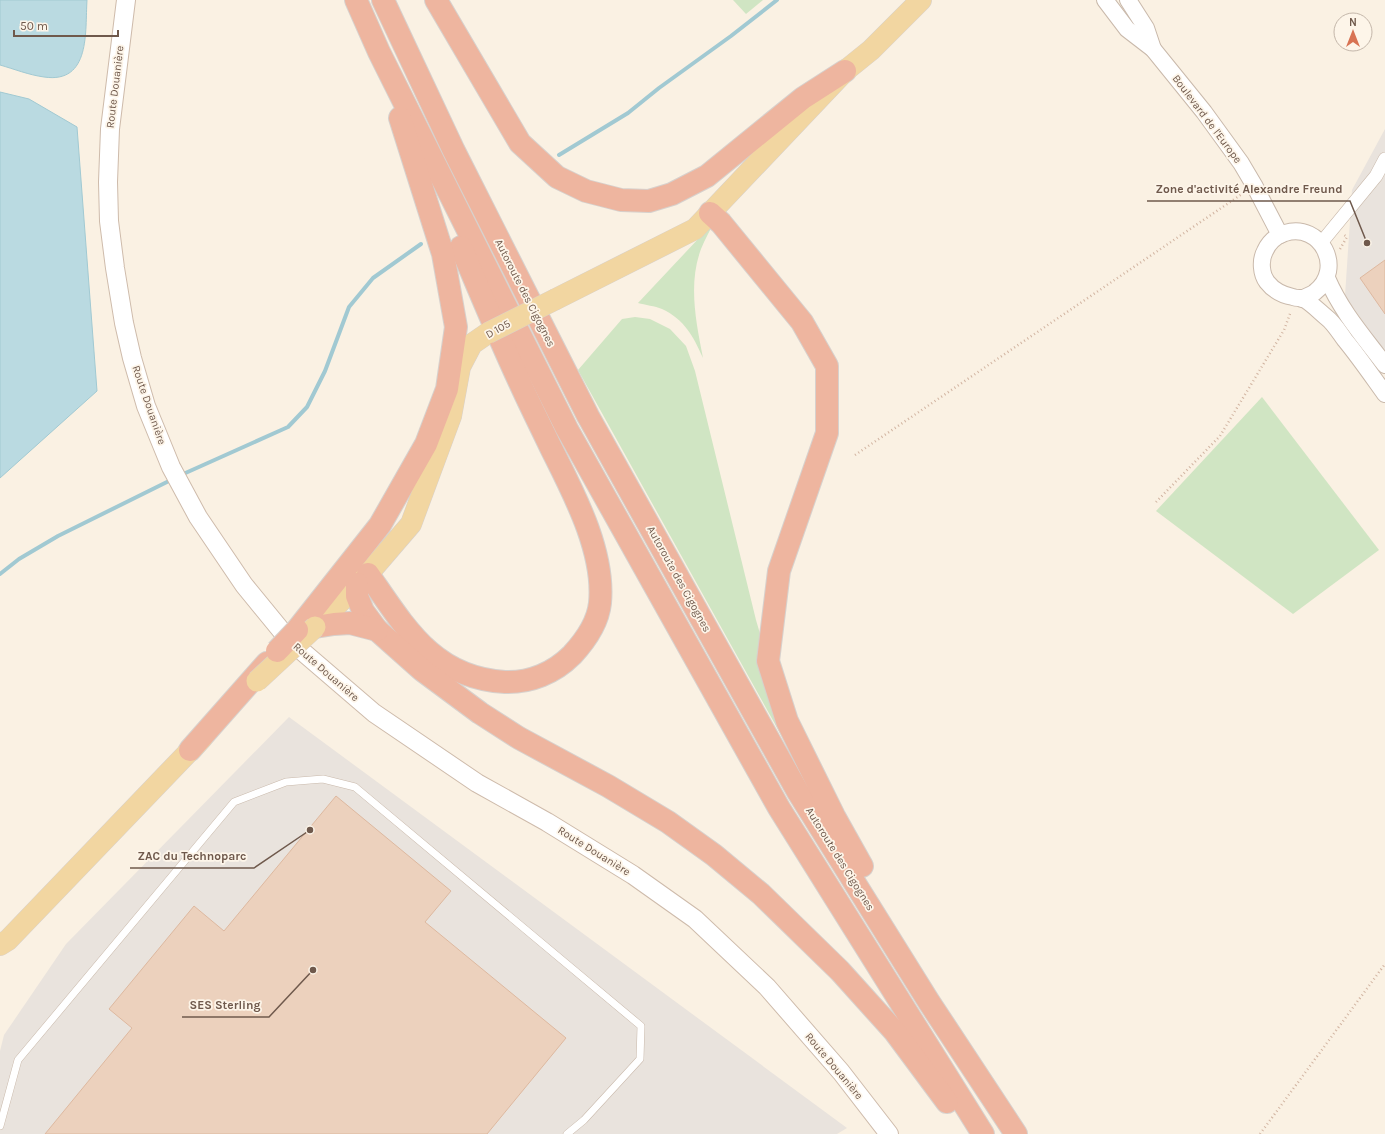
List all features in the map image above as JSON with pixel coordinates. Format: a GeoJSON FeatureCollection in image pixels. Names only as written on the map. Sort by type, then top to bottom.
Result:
{"type":"FeatureCollection","features":[{"type":"Feature","properties":{"kind":"highway","name":"Autoroute des Cigognes"},"geometry":{"type":"LineString","coordinates":[[356,0],[379,52],[567,429],[779,808],[983,1134]]}},
{"type":"Feature","properties":{"kind":"highway","name":"Autoroute des Cigognes"},"geometry":{"type":"LineString","coordinates":[[383,0],[454,151],[588,416],[798,792],[929,1002],[1016,1134]]}},
{"type":"Feature","properties":{"kind":"highway"},"geometry":{"type":"LineString","coordinates":[[436,0],[520,142],[557,177],[586,191],[621,200],[649,201],[672,194],[707,176],[803,98],[846,71]]}},
{"type":"Feature","properties":{"kind":"highway"},"geometry":{"type":"LineString","coordinates":[[362,579],[424,648],[440,662],[470,677],[492,681],[515,682],[538,678],[568,659],[580,646],[595,621],[600,603],[599,572],[590,536],[574,494],[513,368],[379,52]]}},
{"type":"Feature","properties":{"kind":"highway"},"geometry":{"type":"LineString","coordinates":[[190,750],[277,651],[306,629],[380,525],[426,444],[447,388],[456,327],[443,254],[379,52]]}},
{"type":"Feature","properties":{"kind":"highway"},"geometry":{"type":"LineString","coordinates":[[710,213],[721,223],[802,322],[827,366],[827,433],[779,571],[768,661],[787,721],[834,816],[848,843],[921,964],[929,1002]]}},
{"type":"Feature","properties":{"kind":"highway"},"geometry":{"type":"LineString","coordinates":[[362,579],[357,596],[362,611],[377,630],[422,670],[480,713],[519,738],[608,786],[668,822],[714,855],[750,884],[850,982],[895,1032],[965,1124],[976,1134]]}},
{"type":"Feature","properties":{"kind":"highway"},"geometry":{"type":"LineString","coordinates":[[306,629],[350,623],[377,630]]}},
{"type":"Feature","properties":{"kind":"main road","name":"Route Douanière"},"geometry":{"type":"LineString","coordinates":[[126,0],[110,129],[108,182],[109,221],[115,268],[124,323],[132,358],[146,406],[171,467],[198,517],[240,579],[289,640],[374,713],[477,782],[547,822],[632,875],[695,919],[767,987],[841,1072],[889,1134]]}},
{"type":"Feature","properties":{"kind":"main road"},"geometry":{"type":"LineString","coordinates":[[710,213],[846,71],[871,50],[921,0]]}},
{"type":"Feature","properties":{"kind":"main road","name":"D 105"},"geometry":{"type":"LineString","coordinates":[[362,579],[411,524],[451,416],[460,367],[472,344],[488,333],[695,229],[710,213]]}},
{"type":"Feature","properties":{"kind":"main road"},"geometry":{"type":"LineString","coordinates":[[3,946],[306,629],[362,579]]}},
{"type":"Feature","properties":{"kind":"street","name":"Boulevard de l'Europe"},"geometry":{"type":"LineString","coordinates":[[1105,0],[1128,29],[1153,49],[1241,163],[1280,235]]}},
{"type":"Feature","properties":{"kind":"street","name":"Boulevard de l'Europe"},"geometry":{"type":"LineString","coordinates":[[1128,0],[1146,28],[1153,49]]}},
{"type":"Feature","properties":{"kind":"street"},"geometry":{"type":"LineString","coordinates":[[1321,243],[1376,176],[1385,159]]}},
{"type":"Feature","properties":{"kind":"street"},"geometry":{"type":"LineString","coordinates":[[1327,278],[1316,292],[1299,298],[1284,296],[1274,290],[1266,281],[1262,270],[1265,250],[1273,240],[1280,235],[1291,231],[1303,232],[1314,237],[1321,243],[1328,260],[1327,278],[1334,296],[1385,365]]}},
{"type":"Feature","properties":{"kind":"street"},"geometry":{"type":"LineString","coordinates":[[1299,298],[1332,322],[1385,394]]}},
{"type":"Feature","properties":{"kind":"lane"},"geometry":{"type":"LineString","coordinates":[[0,1126],[18,1060],[234,802],[286,782],[322,779],[356,787],[641,1026],[640,1059],[584,1120],[567,1134]]}},
{"type":"Feature","properties":{"kind":"path"},"geometry":{"type":"LineString","coordinates":[[855,456],[1254,185]]}},
{"type":"Feature","properties":{"kind":"path"},"geometry":{"type":"LineString","coordinates":[[1156,502],[1220,436],[1284,330],[1299,298]]}},
{"type":"Feature","properties":{"kind":"path"},"geometry":{"type":"LineString","coordinates":[[1260,1134],[1385,964]]}},
{"type":"Feature","properties":{"kind":"shaded area"},"geometry":{"type":"Polygon","coordinates":[[[1385,129],[1385,353],[1345,296],[1352,190],[1385,129]]]}},
{"type":"Feature","properties":{"kind":"shaded area"},"geometry":{"type":"Polygon","coordinates":[[[289,717],[847,1128],[837,1134],[0,1134],[0,1051],[4,1035],[66,944],[289,717]]]}},
{"type":"Feature","properties":{"kind":"green space"},"geometry":{"type":"Polygon","coordinates":[[[733,0],[763,0],[746,14],[733,0]]]}},
{"type":"Feature","properties":{"kind":"green space"},"geometry":{"type":"Polygon","coordinates":[[[715,221],[701,249],[695,276],[694,303],[703,358],[692,336],[677,318],[662,309],[638,303],[715,221]]]}},
{"type":"Feature","properties":{"kind":"green space"},"geometry":{"type":"Polygon","coordinates":[[[635,317],[650,319],[670,329],[686,346],[695,371],[756,620],[783,712],[810,787],[578,370],[622,319],[635,317]]]}},
{"type":"Feature","properties":{"kind":"green space"},"geometry":{"type":"Polygon","coordinates":[[[1262,397],[1379,550],[1293,614],[1156,511],[1262,397]]]}},
{"type":"Feature","properties":{"kind":"water"},"geometry":{"type":"Polygon","coordinates":[[[0,0],[87,0],[85,40],[78,64],[70,72],[59,77],[44,77],[0,65],[0,0]]]}},
{"type":"Feature","properties":{"kind":"water"},"geometry":{"type":"Polygon","coordinates":[[[0,92],[29,99],[77,127],[97,391],[0,478],[0,92]]]}},
{"type":"Feature","properties":{"kind":"building"},"geometry":{"type":"Polygon","coordinates":[[[1385,260],[1385,314],[1360,278],[1385,260]]]}},
{"type":"Feature","properties":{"kind":"building"},"geometry":{"type":"Polygon","coordinates":[[[336,796],[451,891],[425,922],[566,1038],[487,1134],[45,1134],[132,1028],[109,1009],[194,906],[224,931],[336,796]]]}},
{"type":"Feature","properties":{"kind":"waterway"},"geometry":{"type":"LineString","coordinates":[[559,155],[628,113],[777,0]]}},
{"type":"Feature","properties":{"kind":"waterway"},"geometry":{"type":"LineString","coordinates":[[181,475],[288,427],[307,407],[325,371],[349,307],[373,278],[421,244]]}},
{"type":"Feature","properties":{"kind":"waterway"},"geometry":{"type":"LineString","coordinates":[[0,574],[19,559],[58,536],[173,479]]}},
{"type":"Feature","properties":{"kind":"place","name":"Zone d'activité Alexandre Freund"},"geometry":{"type":"Point","coordinates":[1367,243]}},
{"type":"Feature","properties":{"kind":"place","name":"ZAC du Technoparc"},"geometry":{"type":"Point","coordinates":[310,830]}},
{"type":"Feature","properties":{"kind":"place","name":"SES Sterling"},"geometry":{"type":"Point","coordinates":[313,970]}}]}
